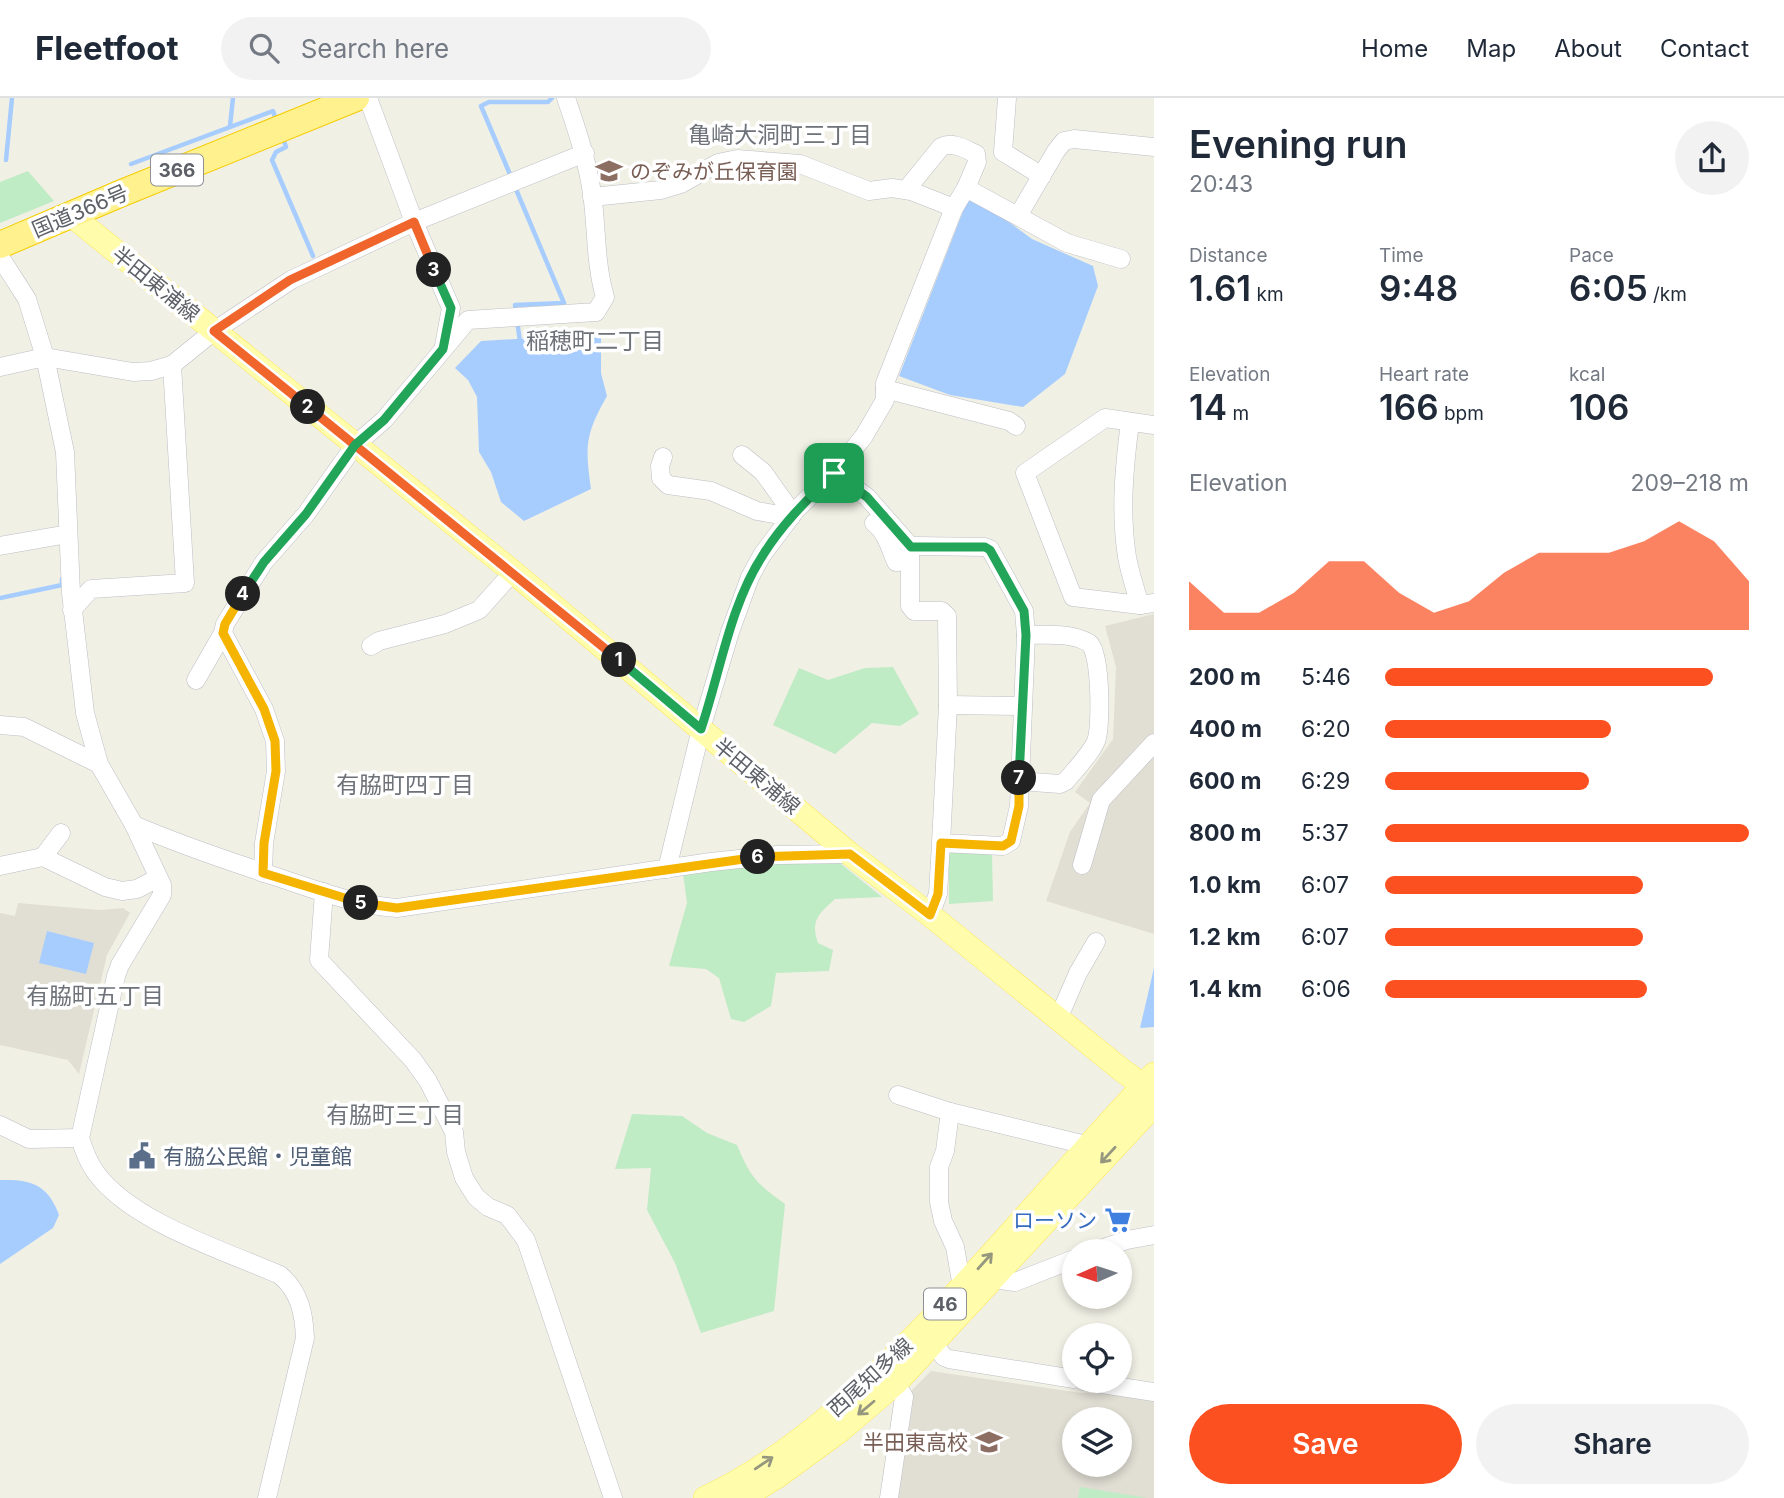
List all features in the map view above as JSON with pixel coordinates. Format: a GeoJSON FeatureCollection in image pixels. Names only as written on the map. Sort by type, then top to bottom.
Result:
{"type":"FeatureCollection","features":[{"type":"Feature","properties":{"kind":"highway","name":"国道366号"},"geometry":{"type":"LineString","coordinates":[[0,245],[356,98]]}},
{"type":"Feature","properties":{"kind":"main road","name":"半田東浦線"},"geometry":{"type":"LineString","coordinates":[[71,215],[513,572],[850,854],[1151,1090]]}},
{"type":"Feature","properties":{"kind":"main road","name":"西尾知多線"},"geometry":{"type":"LineString","coordinates":[[705,1498],[728,1487],[770,1460],[879,1374],[1090,1146],[1151,1090]]}},
{"type":"Feature","properties":{"kind":"main road","name":"西尾知多線"},"geometry":{"type":"LineString","coordinates":[[742,1498],[778,1476],[841,1430],[896,1383],[994,1279],[1151,1090]]}},
{"type":"Feature","properties":{"kind":"street"},"geometry":{"type":"LineString","coordinates":[[368,98],[414,222],[451,308],[443,349]]}},
{"type":"Feature","properties":{"kind":"street"},"geometry":{"type":"LineString","coordinates":[[196,680],[223,633],[233,608],[264,562],[306,514],[355,445],[384,420],[468,320],[596,312],[605,297],[600,281],[592,197],[585,153],[566,98]]}},
{"type":"Feature","properties":{"kind":"street"},"geometry":{"type":"LineString","coordinates":[[1007,98],[1003,152],[1042,176]]}},
{"type":"Feature","properties":{"kind":"street"},"geometry":{"type":"LineString","coordinates":[[1018,216],[1064,141],[1074,139],[1154,147]]}},
{"type":"Feature","properties":{"kind":"street"},"geometry":{"type":"LineString","coordinates":[[667,869],[701,729],[730,632],[750,578],[762,555],[793,514],[834,473],[864,436],[885,400],[885,383],[954,208],[967,188],[977,162],[976,154],[946,144],[906,190]]}},
{"type":"Feature","properties":{"kind":"street"},"geometry":{"type":"LineString","coordinates":[[0,367],[39,359],[133,372],[172,365],[214,331],[290,280],[414,222],[585,153]]}},
{"type":"Feature","properties":{"kind":"street"},"geometry":{"type":"LineString","coordinates":[[592,197],[661,190],[681,184],[718,163],[737,159],[800,164],[869,191],[892,188],[906,190],[954,208]]}},
{"type":"Feature","properties":{"kind":"street"},"geometry":{"type":"LineString","coordinates":[[967,188],[1067,243],[1121,259]]}},
{"type":"Feature","properties":{"kind":"street"},"geometry":{"type":"LineString","coordinates":[[0,257],[27,299],[39,359],[65,452],[62,535],[82,698],[99,764],[134,824],[158,877],[162,895],[116,976],[80,1138],[95,1173],[126,1201],[158,1223],[280,1275],[289,1282],[297,1297],[304,1313],[305,1338],[267,1498]]}},
{"type":"Feature","properties":{"kind":"street"},"geometry":{"type":"LineString","coordinates":[[72,610],[90,589],[185,583],[172,365]]}},
{"type":"Feature","properties":{"kind":"street"},"geometry":{"type":"LineString","coordinates":[[885,389],[1009,421],[1016,426]]}},
{"type":"Feature","properties":{"kind":"street"},"geometry":{"type":"LineString","coordinates":[[1130,422],[1123,474],[1122,516],[1127,559],[1147,604],[1073,597],[1025,473],[1105,418],[1154,425]]}},
{"type":"Feature","properties":{"kind":"street"},"geometry":{"type":"LineString","coordinates":[[742,455],[763,472],[793,514]]}},
{"type":"Feature","properties":{"kind":"street"},"geometry":{"type":"LineString","coordinates":[[663,457],[660,466],[661,478],[668,485],[711,491],[757,511],[793,514]]}},
{"type":"Feature","properties":{"kind":"street"},"geometry":{"type":"LineString","coordinates":[[834,473],[867,497],[910,554],[911,606],[914,611],[942,611],[947,616],[947,705],[941,843],[938,894],[930,915]]}},
{"type":"Feature","properties":{"kind":"street"},"geometry":{"type":"LineString","coordinates":[[869,519],[880,528],[896,562],[910,554],[985,547],[990,550],[1024,611],[1026,635],[1019,806],[1011,841],[1003,846],[941,843]]}},
{"type":"Feature","properties":{"kind":"street"},"geometry":{"type":"LineString","coordinates":[[0,546],[62,535]]}},
{"type":"Feature","properties":{"kind":"street"},"geometry":{"type":"LineString","coordinates":[[371,646],[379,641],[445,624],[479,610],[513,572]]}},
{"type":"Feature","properties":{"kind":"street"},"geometry":{"type":"LineString","coordinates":[[223,633],[264,709],[275,741],[276,771],[264,843],[263,873]]}},
{"type":"Feature","properties":{"kind":"street"},"geometry":{"type":"LineString","coordinates":[[1019,781],[1060,784],[1066,781],[1097,739],[1099,687],[1095,649],[1090,644],[1067,635],[1026,635]]}},
{"type":"Feature","properties":{"kind":"street"},"geometry":{"type":"LineString","coordinates":[[947,705],[1022,706]]}},
{"type":"Feature","properties":{"kind":"street"},"geometry":{"type":"LineString","coordinates":[[0,725],[24,727],[99,764]]}},
{"type":"Feature","properties":{"kind":"street"},"geometry":{"type":"LineString","coordinates":[[1082,865],[1101,800],[1154,743]]}},
{"type":"Feature","properties":{"kind":"street"},"geometry":{"type":"LineString","coordinates":[[134,824],[187,848],[263,873],[374,906],[397,908],[777,855],[850,854]]}},
{"type":"Feature","properties":{"kind":"street"},"geometry":{"type":"LineString","coordinates":[[43,857],[61,834]]}},
{"type":"Feature","properties":{"kind":"street"},"geometry":{"type":"LineString","coordinates":[[0,866],[43,857],[105,887],[122,891],[137,888],[158,877]]}},
{"type":"Feature","properties":{"kind":"street"},"geometry":{"type":"LineString","coordinates":[[324,892],[319,960],[413,1059],[454,1132],[456,1152],[464,1178],[475,1196],[488,1206],[508,1215],[526,1240],[613,1498]]}},
{"type":"Feature","properties":{"kind":"street"},"geometry":{"type":"LineString","coordinates":[[1058,1019],[1078,973],[1097,942]]}},
{"type":"Feature","properties":{"kind":"street"},"geometry":{"type":"LineString","coordinates":[[898,1095],[950,1112],[1090,1146]]}},
{"type":"Feature","properties":{"kind":"street"},"geometry":{"type":"LineString","coordinates":[[950,1112],[945,1151],[939,1167],[939,1202],[943,1221],[956,1247],[961,1287]]}},
{"type":"Feature","properties":{"kind":"street"},"geometry":{"type":"LineString","coordinates":[[0,1125],[29,1139],[80,1138]]}},
{"type":"Feature","properties":{"kind":"street"},"geometry":{"type":"LineString","coordinates":[[1132,1239],[1154,1234]]}},
{"type":"Feature","properties":{"kind":"street"},"geometry":{"type":"LineString","coordinates":[[994,1279],[1015,1282],[1062,1264]]}},
{"type":"Feature","properties":{"kind":"street"},"geometry":{"type":"LineString","coordinates":[[934,1344],[949,1359],[1062,1377]]}},
{"type":"Feature","properties":{"kind":"street"},"geometry":{"type":"LineString","coordinates":[[889,1498],[904,1397],[896,1383]]}},
{"type":"Feature","properties":{"kind":"street"},"geometry":{"type":"LineString","coordinates":[[1132,1389],[1154,1392]]}},
{"type":"Feature","properties":{"kind":"shaded area"},"geometry":{"type":"Polygon","coordinates":[[[1154,614],[1154,934],[1046,901],[1070,832],[1090,803],[1075,792],[1113,739],[1116,667],[1105,626],[1154,614]]]}},
{"type":"Feature","properties":{"kind":"shaded area"},"geometry":{"type":"Polygon","coordinates":[[[18,903],[100,910],[123,908],[130,913],[107,955],[79,1074],[68,1060],[0,1045],[0,913],[15,916],[18,903]]]}},
{"type":"Feature","properties":{"kind":"shaded area","name":"半田東高校"},"geometry":{"type":"Polygon","coordinates":[[[931,1371],[1062,1390],[1062,1393],[1121,1393],[1154,1398],[1154,1498],[894,1498],[912,1390],[931,1371]]]}},
{"type":"Feature","properties":{"kind":"green space"},"geometry":{"type":"Polygon","coordinates":[[[28,171],[54,201],[0,223],[0,182],[28,171]]]}},
{"type":"Feature","properties":{"kind":"green space"},"geometry":{"type":"Polygon","coordinates":[[[893,667],[919,714],[900,726],[872,723],[835,754],[773,725],[799,668],[828,680],[865,668],[893,667]]]}},
{"type":"Feature","properties":{"kind":"green space"},"geometry":{"type":"Polygon","coordinates":[[[992,851],[993,901],[949,904],[949,853],[992,851]]]}},
{"type":"Feature","properties":{"kind":"green space"},"geometry":{"type":"Polygon","coordinates":[[[780,862],[840,863],[882,897],[835,899],[820,913],[815,929],[818,943],[833,950],[829,971],[776,973],[771,1006],[744,1022],[731,1019],[719,978],[706,969],[669,966],[687,903],[683,873],[780,862]]]}},
{"type":"Feature","properties":{"kind":"green space"},"geometry":{"type":"Polygon","coordinates":[[[632,1114],[682,1116],[707,1133],[737,1145],[755,1179],[785,1204],[774,1311],[701,1333],[675,1263],[647,1210],[651,1168],[615,1169],[632,1114]]]}},
{"type":"Feature","properties":{"kind":"green space"},"geometry":{"type":"Polygon","coordinates":[[[1080,1487],[1148,1498],[1078,1498],[1080,1487]]]}},
{"type":"Feature","properties":{"kind":"water"},"geometry":{"type":"Polygon","coordinates":[[[969,196],[1032,239],[1093,266],[1098,286],[1065,374],[1023,407],[950,395],[899,376],[969,196]]]}},
{"type":"Feature","properties":{"kind":"water"},"geometry":{"type":"Polygon","coordinates":[[[601,334],[601,373],[607,396],[594,421],[588,441],[591,489],[524,521],[501,502],[491,472],[479,452],[477,397],[468,380],[455,368],[481,341],[601,334]]]}},
{"type":"Feature","properties":{"kind":"water"},"geometry":{"type":"Polygon","coordinates":[[[47,931],[94,943],[86,974],[39,963],[47,931]]]}},
{"type":"Feature","properties":{"kind":"water"},"geometry":{"type":"Polygon","coordinates":[[[1154,968],[1154,1027],[1140,1028],[1154,968]]]}},
{"type":"Feature","properties":{"kind":"water"},"geometry":{"type":"Polygon","coordinates":[[[0,1180],[30,1183],[44,1190],[59,1215],[53,1228],[0,1264],[0,1180]]]}},
{"type":"Feature","properties":{"kind":"waterway"},"geometry":{"type":"LineString","coordinates":[[6,160],[12,98]]}},
{"type":"Feature","properties":{"kind":"waterway"},"geometry":{"type":"LineString","coordinates":[[230,126],[233,98]]}},
{"type":"Feature","properties":{"kind":"waterway"},"geometry":{"type":"LineString","coordinates":[[512,179],[481,106],[489,102],[548,102],[552,98]]}},
{"type":"Feature","properties":{"kind":"waterway"},"geometry":{"type":"LineString","coordinates":[[131,164],[273,111],[275,117]]}},
{"type":"Feature","properties":{"kind":"waterway"},"geometry":{"type":"LineString","coordinates":[[284,141],[286,147],[276,152],[272,160],[313,256]]}},
{"type":"Feature","properties":{"kind":"waterway"},"geometry":{"type":"LineString","coordinates":[[515,187],[564,303],[515,305],[516,311]]}},
{"type":"Feature","properties":{"kind":"waterway"},"geometry":{"type":"LineString","coordinates":[[517,320],[520,342]]}},
{"type":"Feature","properties":{"kind":"waterway"},"geometry":{"type":"LineString","coordinates":[[0,598],[62,585],[62,579]]}},
{"type":"Feature","properties":{"kind":"place","name":"のぞみが丘保育園"},"geometry":{"type":"Point","coordinates":[609,171]}},
{"type":"Feature","properties":{"kind":"place","name":"有脇公民館・児童館"},"geometry":{"type":"Point","coordinates":[142,1156]}},
{"type":"Feature","properties":{"kind":"place","name":"ローソン"},"geometry":{"type":"Point","coordinates":[1118,1220]}},
{"type":"Feature","properties":{"kind":"place","name":"半田東高校"},"geometry":{"type":"Point","coordinates":[989,1442]}},
{"type":"Feature","properties":{"kind":"district","name":"亀崎大洞町三丁目"},"geometry":{"type":"Point","coordinates":[780,135]}},
{"type":"Feature","properties":{"kind":"district","name":"稲穂町二丁目"},"geometry":{"type":"Point","coordinates":[595,341]}},
{"type":"Feature","properties":{"kind":"district","name":"有脇町四丁目"},"geometry":{"type":"Point","coordinates":[405,785]}},
{"type":"Feature","properties":{"kind":"district","name":"有脇町五丁目"},"geometry":{"type":"Point","coordinates":[95,996]}},
{"type":"Feature","properties":{"kind":"district","name":"有脇町三丁目"},"geometry":{"type":"Point","coordinates":[395,1115]}},
{"type":"Feature","properties":{"kind":"route"},"geometry":{"type":"LineString","coordinates":[[834,473],[795,511],[762,555],[750,578],[730,632],[701,729],[513,572],[355,445],[214,331],[290,280],[414,222],[451,308],[443,349],[384,420],[355,445],[306,514],[264,562],[225,624],[223,633],[264,709],[275,741],[276,771],[264,843],[263,873],[344,899],[397,908],[777,855],[850,854],[930,915],[938,894],[941,843],[1003,846],[1011,841],[1019,806],[1026,635],[1024,611],[990,550],[985,547],[911,547],[867,497],[834,473]]}}]}
